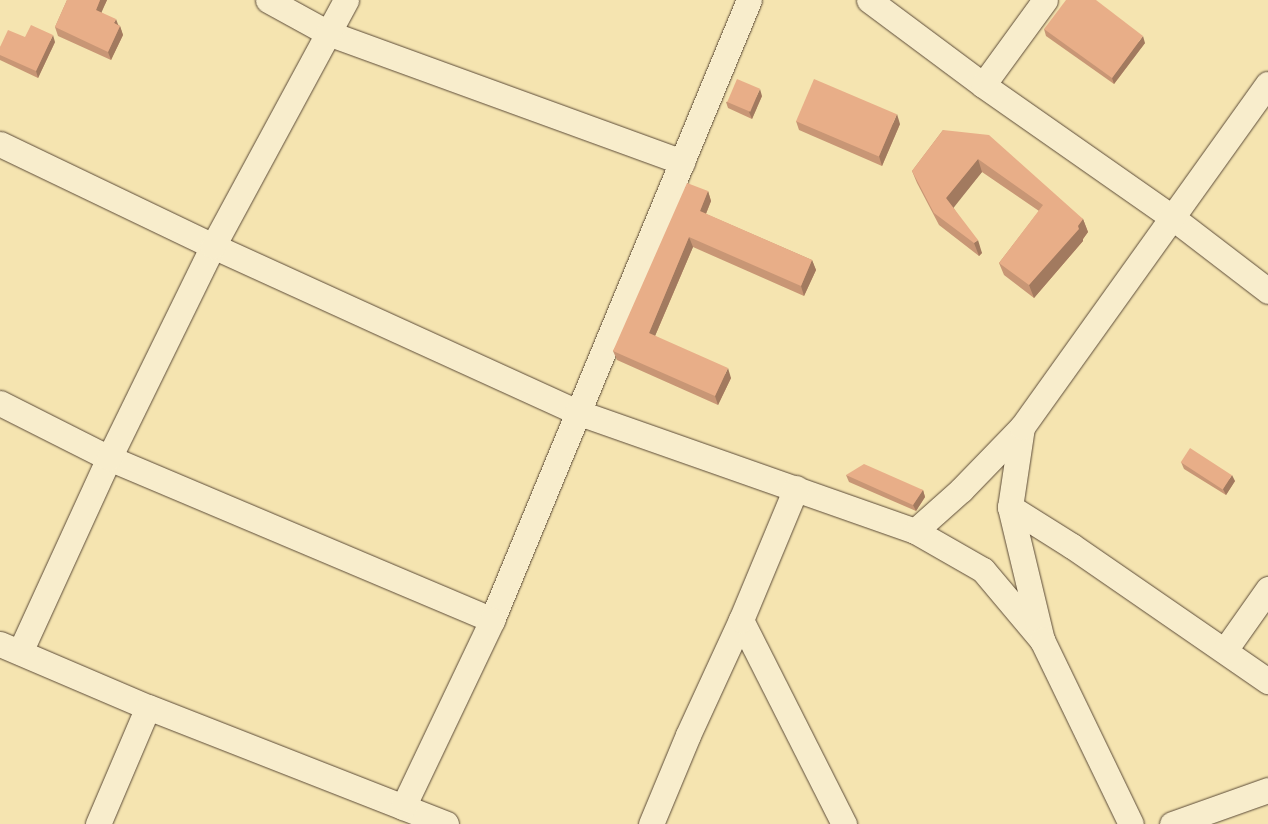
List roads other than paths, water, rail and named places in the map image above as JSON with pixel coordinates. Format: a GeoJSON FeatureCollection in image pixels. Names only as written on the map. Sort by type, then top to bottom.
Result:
{"type":"FeatureCollection","features":[{"type":"Feature","properties":{"kind":"street"},"geometry":{"type":"LineString","coordinates":[[268,0],[328,33],[682,162]]}},
{"type":"Feature","properties":{"kind":"street"},"geometry":{"type":"LineString","coordinates":[[346,0],[213,246],[109,458],[10,648],[148,707],[446,824]]}},
{"type":"Feature","properties":{"kind":"street"},"geometry":{"type":"LineString","coordinates":[[403,807],[492,620],[749,0]]}},
{"type":"Feature","properties":{"kind":"street"},"geometry":{"type":"LineString","coordinates":[[869,0],[983,85],[1173,218],[1268,291]]}},
{"type":"Feature","properties":{"kind":"street"},"geometry":{"type":"LineString","coordinates":[[983,85],[1045,0]]}},
{"type":"Feature","properties":{"kind":"street"},"geometry":{"type":"LineString","coordinates":[[915,531],[961,490],[1022,427],[1268,84]]}},
{"type":"Feature","properties":{"kind":"street"},"geometry":{"type":"LineString","coordinates":[[0,144],[213,246],[577,412],[915,531],[983,570],[1042,640]]}},
{"type":"Feature","properties":{"kind":"street"},"geometry":{"type":"LineString","coordinates":[[0,403],[109,458],[492,620]]}},
{"type":"Feature","properties":{"kind":"street"},"geometry":{"type":"LineString","coordinates":[[1022,427],[1010,507],[1042,640],[1131,824]]}},
{"type":"Feature","properties":{"kind":"street"},"geometry":{"type":"LineString","coordinates":[[651,824],[688,735],[741,620],[796,488]]}},
{"type":"Feature","properties":{"kind":"street"},"geometry":{"type":"LineString","coordinates":[[1010,507],[1072,546],[1268,681]]}},
{"type":"Feature","properties":{"kind":"street"},"geometry":{"type":"LineString","coordinates":[[1225,650],[1268,589]]}},
{"type":"Feature","properties":{"kind":"street"},"geometry":{"type":"LineString","coordinates":[[741,620],[844,824]]}},
{"type":"Feature","properties":{"kind":"street"},"geometry":{"type":"LineString","coordinates":[[98,824],[148,707]]}},
{"type":"Feature","properties":{"kind":"street"},"geometry":{"type":"LineString","coordinates":[[1172,824],[1268,790]]}}]}
